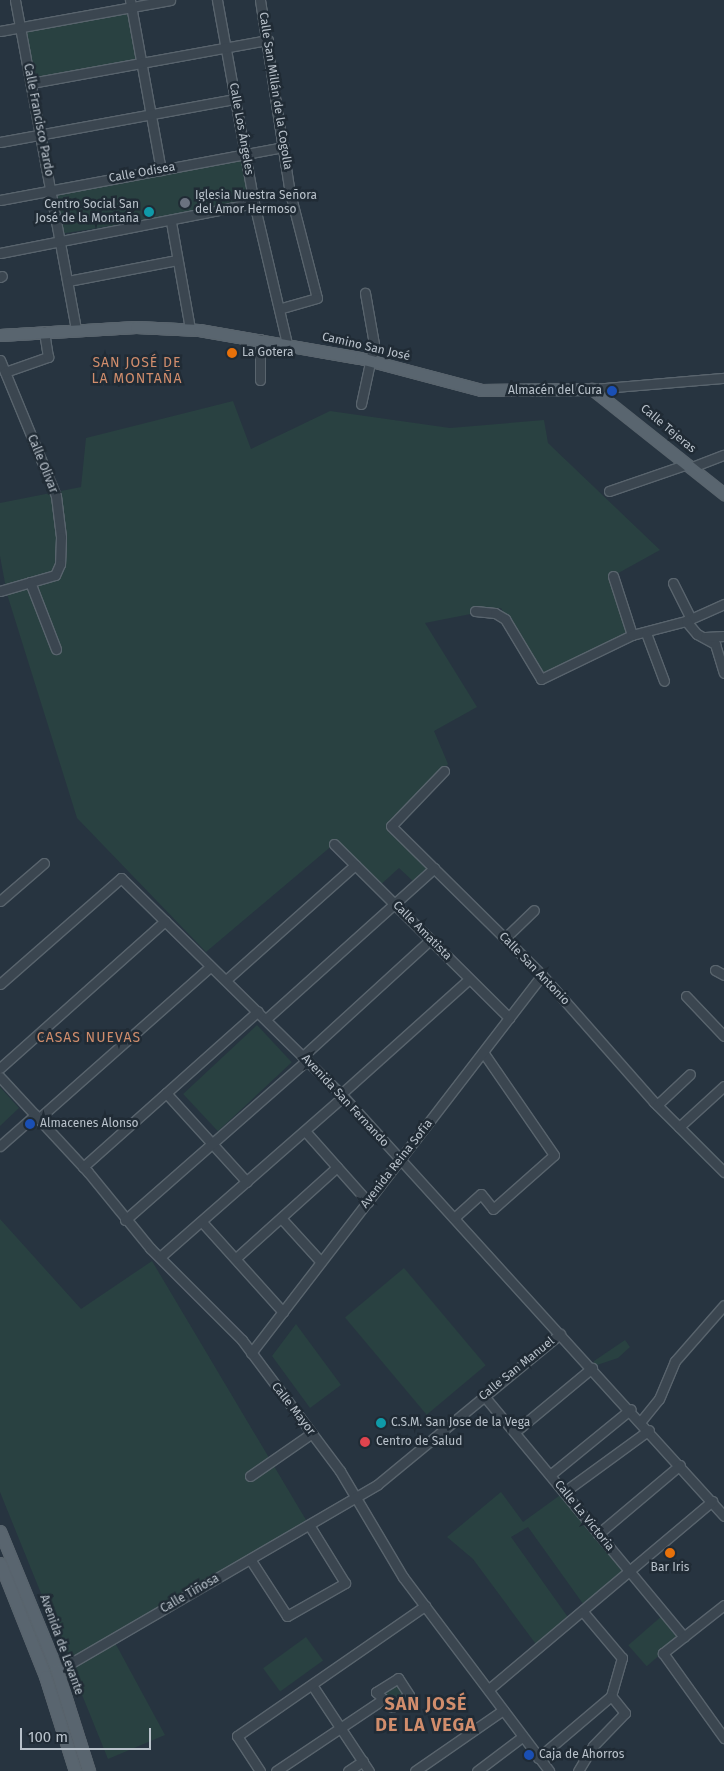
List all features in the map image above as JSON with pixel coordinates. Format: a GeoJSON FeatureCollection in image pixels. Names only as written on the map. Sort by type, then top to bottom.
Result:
{"type":"FeatureCollection","features":[{"type":"Feature","properties":{"kind":"main road","name":"Camino San José"},"geometry":{"type":"LineString","coordinates":[[0,334],[76,329],[190,329],[260,339],[372,361],[482,390],[592,389]]}},
{"type":"Feature","properties":{"kind":"main road","name":"Calle Tejeras"},"geometry":{"type":"LineString","coordinates":[[592,389],[690,465],[724,494]]}},
{"type":"Feature","properties":{"kind":"main road","name":"Avenida de Levante"},"geometry":{"type":"LineString","coordinates":[[0,1531],[57,1670],[89,1771]]}},
{"type":"Feature","properties":{"kind":"main road","name":"Avenida de Levante"},"geometry":{"type":"LineString","coordinates":[[0,1563],[45,1676],[75,1771]]}},
{"type":"Feature","properties":{"kind":"street","name":"Calle Francisco Pardo"},"geometry":{"type":"LineString","coordinates":[[15,0],[76,329]]}},
{"type":"Feature","properties":{"kind":"street"},"geometry":{"type":"LineString","coordinates":[[0,31],[131,4],[170,0]]}},
{"type":"Feature","properties":{"kind":"street","name":"Calle Los Ángeles"},"geometry":{"type":"LineString","coordinates":[[217,0],[254,203],[281,308],[287,344]]}},
{"type":"Feature","properties":{"kind":"street","name":"Calle San Millán de la Cogolla"},"geometry":{"type":"LineString","coordinates":[[260,0],[268,40],[290,193],[317,298],[281,308]]}},
{"type":"Feature","properties":{"kind":"street"},"geometry":{"type":"LineString","coordinates":[[131,4],[161,170]]}},
{"type":"Feature","properties":{"kind":"street"},"geometry":{"type":"LineString","coordinates":[[31,83],[268,40]]}},
{"type":"Feature","properties":{"kind":"street"},"geometry":{"type":"LineString","coordinates":[[0,142],[235,99]]}},
{"type":"Feature","properties":{"kind":"street","name":"Calle Odisea"},"geometry":{"type":"LineString","coordinates":[[0,200],[284,147]]}},
{"type":"Feature","properties":{"kind":"street"},"geometry":{"type":"LineString","coordinates":[[0,252],[171,222],[254,203]]}},
{"type":"Feature","properties":{"kind":"street"},"geometry":{"type":"LineString","coordinates":[[171,222],[190,329]]}},
{"type":"Feature","properties":{"kind":"street"},"geometry":{"type":"LineString","coordinates":[[68,281],[177,260]]}},
{"type":"Feature","properties":{"kind":"street"},"geometry":{"type":"LineString","coordinates":[[362,404],[372,361],[374,340],[365,293]]}},
{"type":"Feature","properties":{"kind":"street"},"geometry":{"type":"LineString","coordinates":[[5,372],[48,357],[44,331]]}},
{"type":"Feature","properties":{"kind":"street"},"geometry":{"type":"LineString","coordinates":[[260,339],[260,380]]}},
{"type":"Feature","properties":{"kind":"street","name":"Calle Olivar"},"geometry":{"type":"LineString","coordinates":[[0,360],[56,496],[60,564],[55,575],[0,591]]}},
{"type":"Feature","properties":{"kind":"street","name":"Camino San José"},"geometry":{"type":"LineString","coordinates":[[592,389],[724,378]]}},
{"type":"Feature","properties":{"kind":"street"},"geometry":{"type":"LineString","coordinates":[[609,491],[724,456]]}},
{"type":"Feature","properties":{"kind":"street"},"geometry":{"type":"LineString","coordinates":[[613,576],[632,635]]}},
{"type":"Feature","properties":{"kind":"street"},"geometry":{"type":"LineString","coordinates":[[30,582],[56,649]]}},
{"type":"Feature","properties":{"kind":"street"},"geometry":{"type":"LineString","coordinates":[[674,583],[688,620],[715,644],[724,674]]}},
{"type":"Feature","properties":{"kind":"street"},"geometry":{"type":"LineString","coordinates":[[475,611],[495,613],[504,619],[541,679],[632,635],[646,633],[688,620],[724,604]]}},
{"type":"Feature","properties":{"kind":"street"},"geometry":{"type":"LineString","coordinates":[[646,633],[664,681]]}},
{"type":"Feature","properties":{"kind":"street"},"geometry":{"type":"LineString","coordinates":[[705,637],[724,636]]}},
{"type":"Feature","properties":{"kind":"street","name":"Calle San Antonio"},"geometry":{"type":"LineString","coordinates":[[444,771],[391,826],[542,975],[657,1105],[724,1172]]}},
{"type":"Feature","properties":{"kind":"street","name":"Calle Amatista"},"geometry":{"type":"LineString","coordinates":[[334,844],[509,1018]]}},
{"type":"Feature","properties":{"kind":"street"},"geometry":{"type":"LineString","coordinates":[[0,901],[44,863]]}},
{"type":"Feature","properties":{"kind":"street"},"geometry":{"type":"LineString","coordinates":[[226,980],[355,865]]}},
{"type":"Feature","properties":{"kind":"street"},"geometry":{"type":"LineString","coordinates":[[266,1019],[434,868]]}},
{"type":"Feature","properties":{"kind":"street","name":"Avenida San Fernando"},"geometry":{"type":"LineString","coordinates":[[0,984],[121,878],[342,1095],[631,1409],[724,1516]]}},
{"type":"Feature","properties":{"kind":"street"},"geometry":{"type":"LineString","coordinates":[[505,938],[534,910]]}},
{"type":"Feature","properties":{"kind":"street"},"geometry":{"type":"LineString","coordinates":[[0,1068],[165,921]]}},
{"type":"Feature","properties":{"kind":"street"},"geometry":{"type":"LineString","coordinates":[[125,1220],[212,1144],[430,940]]}},
{"type":"Feature","properties":{"kind":"street"},"geometry":{"type":"LineString","coordinates":[[0,1146],[37,1117],[210,967]]}},
{"type":"Feature","properties":{"kind":"street"},"geometry":{"type":"LineString","coordinates":[[715,970],[724,976]]}},
{"type":"Feature","properties":{"kind":"street","name":"Avenida Reina Sofía"},"geometry":{"type":"LineString","coordinates":[[252,1352],[542,975]]}},
{"type":"Feature","properties":{"kind":"street"},"geometry":{"type":"LineString","coordinates":[[160,1257],[305,1131],[469,978]]}},
{"type":"Feature","properties":{"kind":"street"},"geometry":{"type":"LineString","coordinates":[[686,996],[724,1036]]}},
{"type":"Feature","properties":{"kind":"street"},"geometry":{"type":"LineString","coordinates":[[83,1167],[258,1011]]}},
{"type":"Feature","properties":{"kind":"street"},"geometry":{"type":"LineString","coordinates":[[454,1218],[481,1194],[493,1209],[554,1155],[483,1052]]}},
{"type":"Feature","properties":{"kind":"street"},"geometry":{"type":"LineString","coordinates":[[657,1105],[690,1074]]}},
{"type":"Feature","properties":{"kind":"street","name":"Calle Mayor"},"geometry":{"type":"LineString","coordinates":[[0,1077],[83,1167],[125,1220],[252,1352],[356,1497],[425,1606],[549,1771]]}},
{"type":"Feature","properties":{"kind":"street"},"geometry":{"type":"LineString","coordinates":[[678,1126],[724,1086]]}},
{"type":"Feature","properties":{"kind":"street"},"geometry":{"type":"LineString","coordinates":[[166,1094],[247,1182]]}},
{"type":"Feature","properties":{"kind":"street"},"geometry":{"type":"LineString","coordinates":[[305,1131],[368,1202]]}},
{"type":"Feature","properties":{"kind":"street"},"geometry":{"type":"LineString","coordinates":[[236,1258],[337,1167]]}},
{"type":"Feature","properties":{"kind":"street"},"geometry":{"type":"LineString","coordinates":[[281,1218],[321,1262]]}},
{"type":"Feature","properties":{"kind":"street"},"geometry":{"type":"LineString","coordinates":[[202,1222],[283,1312]]}},
{"type":"Feature","properties":{"kind":"street"},"geometry":{"type":"LineString","coordinates":[[641,1421],[659,1399],[676,1361],[724,1306]]}},
{"type":"Feature","properties":{"kind":"street","name":"Calle San Manuel"},"geometry":{"type":"LineString","coordinates":[[309,1525],[388,1477],[560,1334]]}},
{"type":"Feature","properties":{"kind":"street"},"geometry":{"type":"LineString","coordinates":[[516,1431],[592,1368]]}},
{"type":"Feature","properties":{"kind":"street","name":"Calle La Victoria"},"geometry":{"type":"LineString","coordinates":[[484,1396],[516,1431],[630,1574],[684,1637]]}},
{"type":"Feature","properties":{"kind":"street"},"geometry":{"type":"LineString","coordinates":[[550,1475],[631,1409]]}},
{"type":"Feature","properties":{"kind":"street"},"geometry":{"type":"LineString","coordinates":[[564,1492],[649,1430]]}},
{"type":"Feature","properties":{"kind":"street"},"geometry":{"type":"LineString","coordinates":[[250,1476],[312,1434]]}},
{"type":"Feature","properties":{"kind":"street"},"geometry":{"type":"LineString","coordinates":[[598,1534],[680,1466]]}},
{"type":"Feature","properties":{"kind":"street"},"geometry":{"type":"LineString","coordinates":[[489,1689],[584,1613],[712,1501]]}},
{"type":"Feature","properties":{"kind":"street"},"geometry":{"type":"LineString","coordinates":[[250,1559],[287,1616],[345,1583],[309,1525]]}},
{"type":"Feature","properties":{"kind":"street","name":"Calle Tiñosa"},"geometry":{"type":"LineString","coordinates":[[71,1663],[309,1525]]}},
{"type":"Feature","properties":{"kind":"street"},"geometry":{"type":"LineString","coordinates":[[724,1605],[663,1653],[724,1738]]}},
{"type":"Feature","properties":{"kind":"street"},"geometry":{"type":"LineString","coordinates":[[260,1771],[237,1736],[425,1606]]}},
{"type":"Feature","properties":{"kind":"street"},"geometry":{"type":"LineString","coordinates":[[538,1758],[611,1696],[622,1658],[584,1613]]}},
{"type":"Feature","properties":{"kind":"street"},"geometry":{"type":"LineString","coordinates":[[312,1685],[369,1771]]}},
{"type":"Feature","properties":{"kind":"street"},"geometry":{"type":"LineString","coordinates":[[578,1771],[593,1746],[625,1713],[611,1696]]}},
{"type":"Feature","properties":{"kind":"street"},"geometry":{"type":"LineString","coordinates":[[276,1771],[343,1730],[382,1700]]}},
{"type":"Feature","properties":{"kind":"street"},"geometry":{"type":"LineString","coordinates":[[415,1771],[503,1710]]}},
{"type":"Feature","properties":{"kind":"street"},"geometry":{"type":"LineString","coordinates":[[478,1771],[522,1736]]}},
{"type":"Feature","properties":{"kind":"street"},"geometry":{"type":"LineString","coordinates":[[348,1771],[363,1760]]}},
{"type":"Feature","properties":{"kind":"green space"},"geometry":{"type":"Polygon","coordinates":[[[131,7],[142,63],[31,85],[20,29],[131,7]]]}},
{"type":"Feature","properties":{"kind":"green space"},"geometry":{"type":"Polygon","coordinates":[[[246,154],[254,203],[58,234],[50,185],[246,154]]]}},
{"type":"Feature","properties":{"kind":"green space"},"geometry":{"type":"Polygon","coordinates":[[[233,401],[251,449],[330,411],[450,428],[544,420],[548,443],[660,550],[613,576],[632,635],[541,679],[501,608],[425,623],[477,707],[434,731],[448,764],[391,826],[434,868],[416,884],[399,868],[378,887],[334,844],[206,952],[77,818],[7,594],[0,556],[0,503],[81,487],[86,438],[233,401]]]}},
{"type":"Feature","properties":{"kind":"green space"},"geometry":{"type":"Polygon","coordinates":[[[257,1025],[292,1062],[218,1131],[183,1094],[257,1025]]]}},
{"type":"Feature","properties":{"kind":"green space"},"geometry":{"type":"Polygon","coordinates":[[[0,1087],[19,1108],[0,1126],[0,1087]]]}},
{"type":"Feature","properties":{"kind":"green space"},"geometry":{"type":"Polygon","coordinates":[[[0,1219],[81,1309],[152,1261],[309,1525],[113,1639],[165,1735],[108,1759],[0,1492],[0,1219]]]}},
{"type":"Feature","properties":{"kind":"green space"},"geometry":{"type":"Polygon","coordinates":[[[404,1268],[486,1365],[427,1415],[345,1317],[404,1268]]]}},
{"type":"Feature","properties":{"kind":"green space"},"geometry":{"type":"Polygon","coordinates":[[[296,1324],[341,1385],[310,1408],[272,1356],[296,1324]]]}},
{"type":"Feature","properties":{"kind":"green space"},"geometry":{"type":"Polygon","coordinates":[[[625,1340],[630,1347],[618,1358],[594,1366],[594,1361],[625,1340]]]}},
{"type":"Feature","properties":{"kind":"green space"},"geometry":{"type":"Polygon","coordinates":[[[501,1492],[523,1522],[563,1493],[628,1574],[586,1608],[528,1527],[511,1537],[570,1620],[538,1647],[473,1559],[447,1537],[501,1492]]]}},
{"type":"Feature","properties":{"kind":"green space"},"geometry":{"type":"Polygon","coordinates":[[[663,1615],[681,1636],[647,1666],[628,1645],[663,1615]]]}},
{"type":"Feature","properties":{"kind":"green space"},"geometry":{"type":"Polygon","coordinates":[[[306,1637],[323,1660],[280,1692],[263,1668],[306,1637]]]}},
{"type":"Feature","properties":{"kind":"green space"},"geometry":{"type":"Polygon","coordinates":[[[398,1681],[404,1695],[388,1704],[379,1692],[398,1681]]]}},
{"type":"Feature","properties":{"kind":"place","name":"Iglesia Nuestra Señora del Amor Hermoso"},"geometry":{"type":"Point","coordinates":[185,203]}},
{"type":"Feature","properties":{"kind":"place","name":"Centro Social San José de la Montaña"},"geometry":{"type":"Point","coordinates":[149,212]}},
{"type":"Feature","properties":{"kind":"place","name":"La Gotera"},"geometry":{"type":"Point","coordinates":[232,353]}},
{"type":"Feature","properties":{"kind":"place","name":"Almacén del Cura"},"geometry":{"type":"Point","coordinates":[612,391]}},
{"type":"Feature","properties":{"kind":"place","name":"Almacenes Alonso"},"geometry":{"type":"Point","coordinates":[30,1124]}},
{"type":"Feature","properties":{"kind":"place","name":"C.S.M. San Jose de la Vega"},"geometry":{"type":"Point","coordinates":[381,1423]}},
{"type":"Feature","properties":{"kind":"place","name":"Centro de Salud"},"geometry":{"type":"Point","coordinates":[365,1442]}},
{"type":"Feature","properties":{"kind":"place","name":"Bar Iris"},"geometry":{"type":"Point","coordinates":[670,1553]}},
{"type":"Feature","properties":{"kind":"place","name":"Caja de Ahorros"},"geometry":{"type":"Point","coordinates":[529,1755]}},
{"type":"Feature","properties":{"kind":"district","name":"SAN JOSÉ DE LA MONTAÑA"},"geometry":{"type":"Point","coordinates":[137,372]}},
{"type":"Feature","properties":{"kind":"district","name":"CASAS NUEVAS"},"geometry":{"type":"Point","coordinates":[89,1038]}},
{"type":"Feature","properties":{"kind":"district","name":"SAN JOSÉ DE LA VEGA"},"geometry":{"type":"Point","coordinates":[426,1715]}}]}
